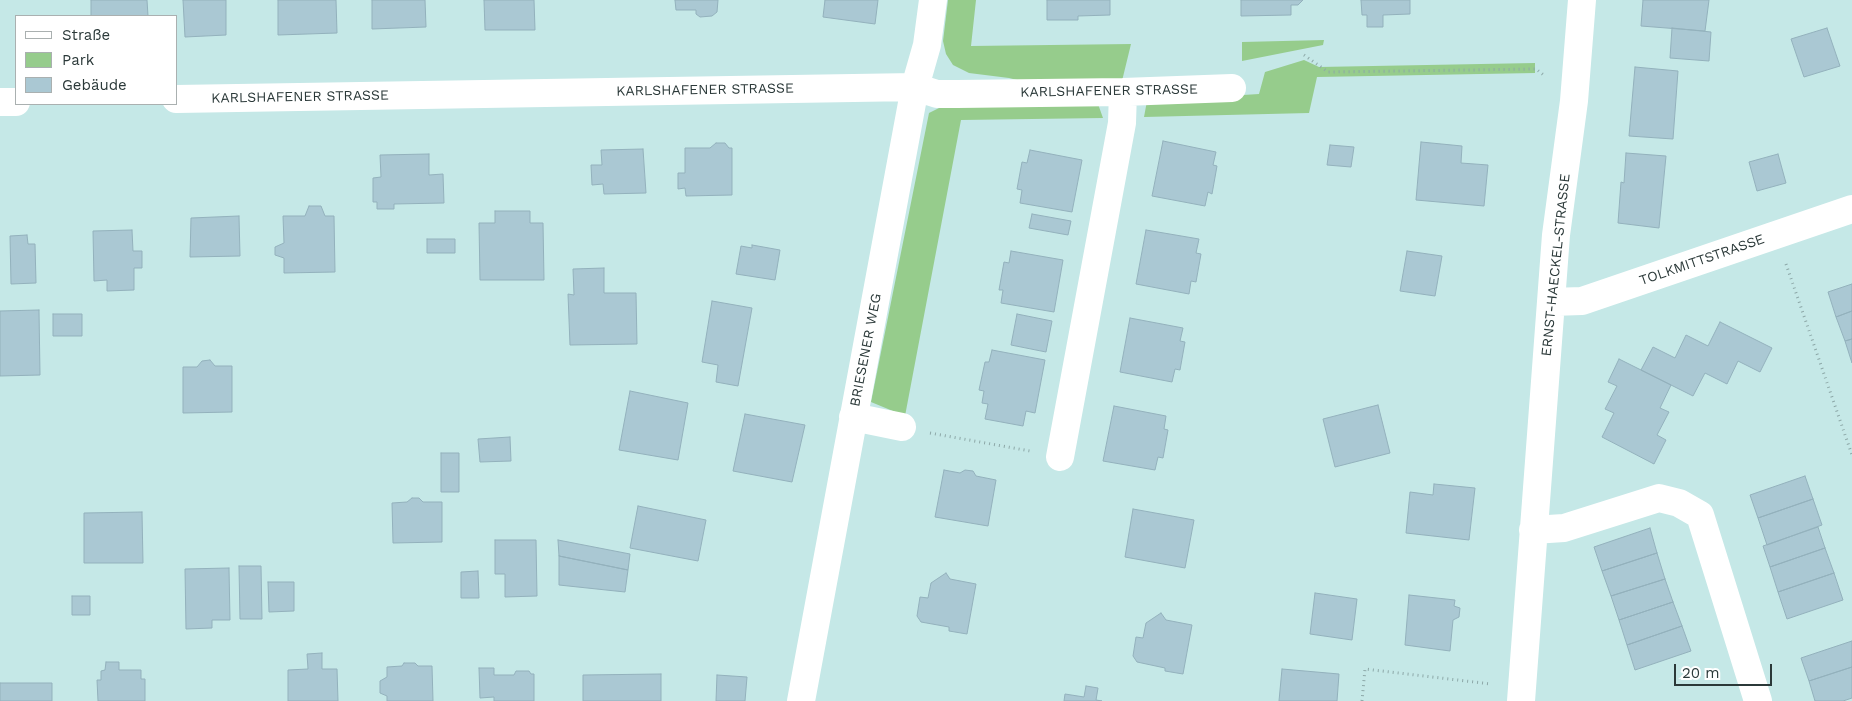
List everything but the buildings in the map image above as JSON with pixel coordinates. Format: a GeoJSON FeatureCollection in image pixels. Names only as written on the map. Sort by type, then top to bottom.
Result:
{"type":"FeatureCollection","features":[{"type":"Feature","properties":{"kind":"street","name":"BRIESENER WEG"},"geometry":{"type":"LineString","coordinates":[[801,701],[915,87],[928,46],[933,0]]}},
{"type":"Feature","properties":{"kind":"street","name":"ERNST-HAECKEL-STRASSE"},"geometry":{"type":"LineString","coordinates":[[1520,701],[1556,235],[1574,101],[1582,0]]}},
{"type":"Feature","properties":{"kind":"street","name":"KARLSHAFENER STRASSE"},"geometry":{"type":"LineString","coordinates":[[178,98],[915,87],[937,94],[1123,92],[1232,88]]}},
{"type":"Feature","properties":{"kind":"street"},"geometry":{"type":"LineString","coordinates":[[1060,457],[1122,123],[1123,92]]}},
{"type":"Feature","properties":{"kind":"street"},"geometry":{"type":"LineString","coordinates":[[0,102],[15,102]]}},
{"type":"Feature","properties":{"kind":"street","name":"TOLKMITTSTRASSE"},"geometry":{"type":"LineString","coordinates":[[1551,302],[1582,301],[1852,209]]}},
{"type":"Feature","properties":{"kind":"street"},"geometry":{"type":"LineString","coordinates":[[853,417],[902,427]]}},
{"type":"Feature","properties":{"kind":"street"},"geometry":{"type":"LineString","coordinates":[[1533,530],[1564,528],[1659,498],[1679,503],[1700,515],[1758,701]]}},
{"type":"Feature","properties":{"kind":"path"},"geometry":{"type":"LineString","coordinates":[[1304,55],[1328,72],[1536,69],[1574,101]]}},
{"type":"Feature","properties":{"kind":"path"},"geometry":{"type":"LineString","coordinates":[[1788,268],[1852,455]]}},
{"type":"Feature","properties":{"kind":"path"},"geometry":{"type":"LineString","coordinates":[[902,427],[1060,457]]}},
{"type":"Feature","properties":{"kind":"path"},"geometry":{"type":"LineString","coordinates":[[1362,701],[1365,669],[1491,684]]}},
{"type":"Feature","properties":{"kind":"green space"},"geometry":{"type":"Polygon","coordinates":[[[948,0],[976,0],[971,46],[1131,44],[1122,81],[1025,82],[969,73],[953,65],[946,54],[943,41],[948,0]]]}},
{"type":"Feature","properties":{"kind":"green space"},"geometry":{"type":"Polygon","coordinates":[[[1324,40],[1323,45],[1242,61],[1242,42],[1324,40]]]}},
{"type":"Feature","properties":{"kind":"green space"},"geometry":{"type":"Polygon","coordinates":[[[1304,60],[1319,67],[1535,63],[1535,73],[1317,77],[1309,113],[1144,117],[1147,101],[1259,94],[1265,72],[1304,60]]]}},
{"type":"Feature","properties":{"kind":"green space"},"geometry":{"type":"Polygon","coordinates":[[[1098,104],[1103,118],[961,120],[905,416],[871,402],[929,113],[945,105],[1098,104]]]}}]}
